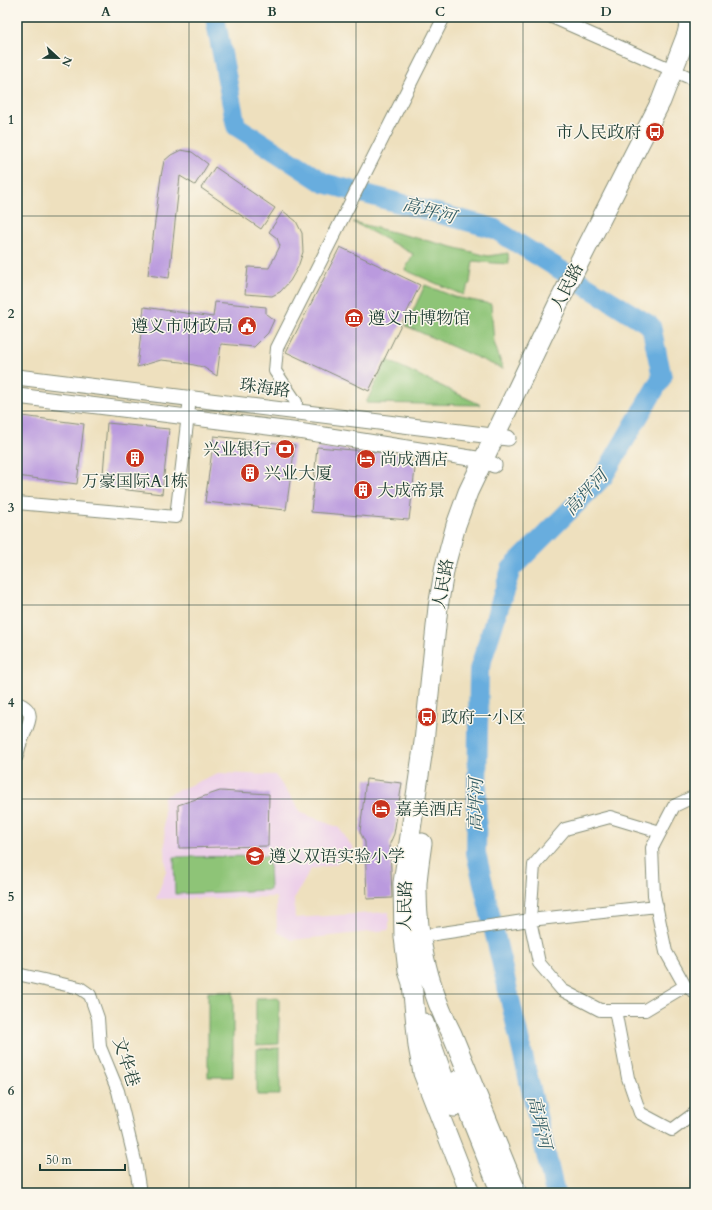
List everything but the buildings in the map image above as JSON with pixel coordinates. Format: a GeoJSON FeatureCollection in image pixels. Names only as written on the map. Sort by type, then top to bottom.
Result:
{"type":"FeatureCollection","features":[{"type":"Feature","properties":{"kind":"main road","name":"人民路"},"geometry":{"type":"LineString","coordinates":[[683,75],[687,34],[691,17]]}},
{"type":"Feature","properties":{"kind":"main road","name":"人民路"},"geometry":{"type":"LineString","coordinates":[[517,1193],[452,1034],[441,1012],[428,971],[412,937],[403,883],[424,742],[438,607],[444,573],[456,525],[468,492],[488,462],[501,437],[593,248],[669,104],[683,75],[695,36]]}},
{"type":"Feature","properties":{"kind":"main road","name":"人民路"},"geometry":{"type":"LineString","coordinates":[[412,937],[408,971],[412,983],[418,1046],[423,1073],[470,1193]]}},
{"type":"Feature","properties":{"kind":"main road"},"geometry":{"type":"LineString","coordinates":[[428,971],[462,1093],[501,1193]]}},
{"type":"Feature","properties":{"kind":"main road"},"geometry":{"type":"LineString","coordinates":[[412,983],[428,1037],[487,1193]]}},
{"type":"Feature","properties":{"kind":"street"},"geometry":{"type":"LineString","coordinates":[[295,411],[296,402],[275,371],[277,348],[444,17]]}},
{"type":"Feature","properties":{"kind":"street"},"geometry":{"type":"LineString","coordinates":[[552,17],[683,75]]}},
{"type":"Feature","properties":{"kind":"street","name":"珠海路"},"geometry":{"type":"LineString","coordinates":[[17,377],[501,437]]}},
{"type":"Feature","properties":{"kind":"street"},"geometry":{"type":"LineString","coordinates":[[17,396],[292,430],[488,462]]}},
{"type":"Feature","properties":{"kind":"street"},"geometry":{"type":"LineString","coordinates":[[17,503],[176,517],[190,398]]}},
{"type":"Feature","properties":{"kind":"street"},"geometry":{"type":"LineString","coordinates":[[17,703],[25,706],[29,712],[30,720],[17,756]]}},
{"type":"Feature","properties":{"kind":"street"},"geometry":{"type":"LineString","coordinates":[[660,832],[610,817],[565,830],[534,865],[530,920],[539,963],[562,990],[600,1010],[645,1010],[690,989],[666,952],[654,895],[652,848],[674,806],[695,796]]}},
{"type":"Feature","properties":{"kind":"street"},"geometry":{"type":"LineString","coordinates":[[412,937],[530,920],[657,906]]}},
{"type":"Feature","properties":{"kind":"street","name":"文华巷"},"geometry":{"type":"LineString","coordinates":[[17,974],[80,988],[90,995],[98,1018],[100,1047],[118,1091],[135,1161],[140,1193]]}},
{"type":"Feature","properties":{"kind":"street"},"geometry":{"type":"LineString","coordinates":[[615,1010],[628,1078],[640,1113],[672,1130],[695,1113]]}},
{"type":"Feature","properties":{"kind":"shaded area","name":"遵义双语实验小学"},"geometry":{"type":"Polygon","coordinates":[[[218,773],[275,775],[302,813],[339,828],[354,849],[336,864],[311,869],[294,899],[295,918],[389,912],[389,930],[292,940],[277,932],[276,897],[156,899],[166,871],[163,797],[218,773]]]}},
{"type":"Feature","properties":{"kind":"green space"},"geometry":{"type":"Polygon","coordinates":[[[353,222],[488,256],[508,253],[509,264],[473,261],[470,283],[463,295],[405,270],[413,254],[353,222]]]}},
{"type":"Feature","properties":{"kind":"green space"},"geometry":{"type":"Polygon","coordinates":[[[425,285],[455,297],[491,304],[494,342],[503,369],[406,326],[425,285]]]}},
{"type":"Feature","properties":{"kind":"green space"},"geometry":{"type":"Polygon","coordinates":[[[387,360],[481,405],[366,403],[387,360]]]}},
{"type":"Feature","properties":{"kind":"green space"},"geometry":{"type":"Polygon","coordinates":[[[269,856],[270,890],[175,894],[174,857],[269,856]]]}},
{"type":"Feature","properties":{"kind":"green space"},"geometry":{"type":"Polygon","coordinates":[[[208,992],[233,992],[233,1077],[208,1077],[208,992]]]}},
{"type":"Feature","properties":{"kind":"green space"},"geometry":{"type":"Polygon","coordinates":[[[256,998],[279,998],[279,1044],[256,1045],[256,998]]]}},
{"type":"Feature","properties":{"kind":"green space"},"geometry":{"type":"Polygon","coordinates":[[[280,1048],[280,1095],[257,1095],[257,1049],[280,1048]]]}},
{"type":"Feature","properties":{"kind":"waterway","name":"高坪河"},"geometry":{"type":"LineString","coordinates":[[215,17],[236,126],[324,183],[493,228],[651,326],[662,377],[603,477],[511,569],[479,670],[476,853],[555,1193]]}},
{"type":"Feature","properties":{"kind":"place","name":"市人民政府"},"geometry":{"type":"Point","coordinates":[655,132]}},
{"type":"Feature","properties":{"kind":"place","name":"遵义市博物馆"},"geometry":{"type":"Point","coordinates":[354,318]}},
{"type":"Feature","properties":{"kind":"place","name":"遵义市财政局"},"geometry":{"type":"Point","coordinates":[247,326]}},
{"type":"Feature","properties":{"kind":"place","name":"兴业银行"},"geometry":{"type":"Point","coordinates":[285,449]}},
{"type":"Feature","properties":{"kind":"place","name":"万豪国际A1栋"},"geometry":{"type":"Point","coordinates":[135,458]}},
{"type":"Feature","properties":{"kind":"place","name":"尚成酒店"},"geometry":{"type":"Point","coordinates":[366,459]}},
{"type":"Feature","properties":{"kind":"place","name":"兴业大厦"},"geometry":{"type":"Point","coordinates":[250,473]}},
{"type":"Feature","properties":{"kind":"place","name":"大成帝景"},"geometry":{"type":"Point","coordinates":[363,490]}},
{"type":"Feature","properties":{"kind":"place","name":"政府一小区"},"geometry":{"type":"Point","coordinates":[427,717]}},
{"type":"Feature","properties":{"kind":"place","name":"嘉美酒店"},"geometry":{"type":"Point","coordinates":[381,809]}},
{"type":"Feature","properties":{"kind":"place","name":"遵义双语实验小学"},"geometry":{"type":"Point","coordinates":[255,856]}}]}
